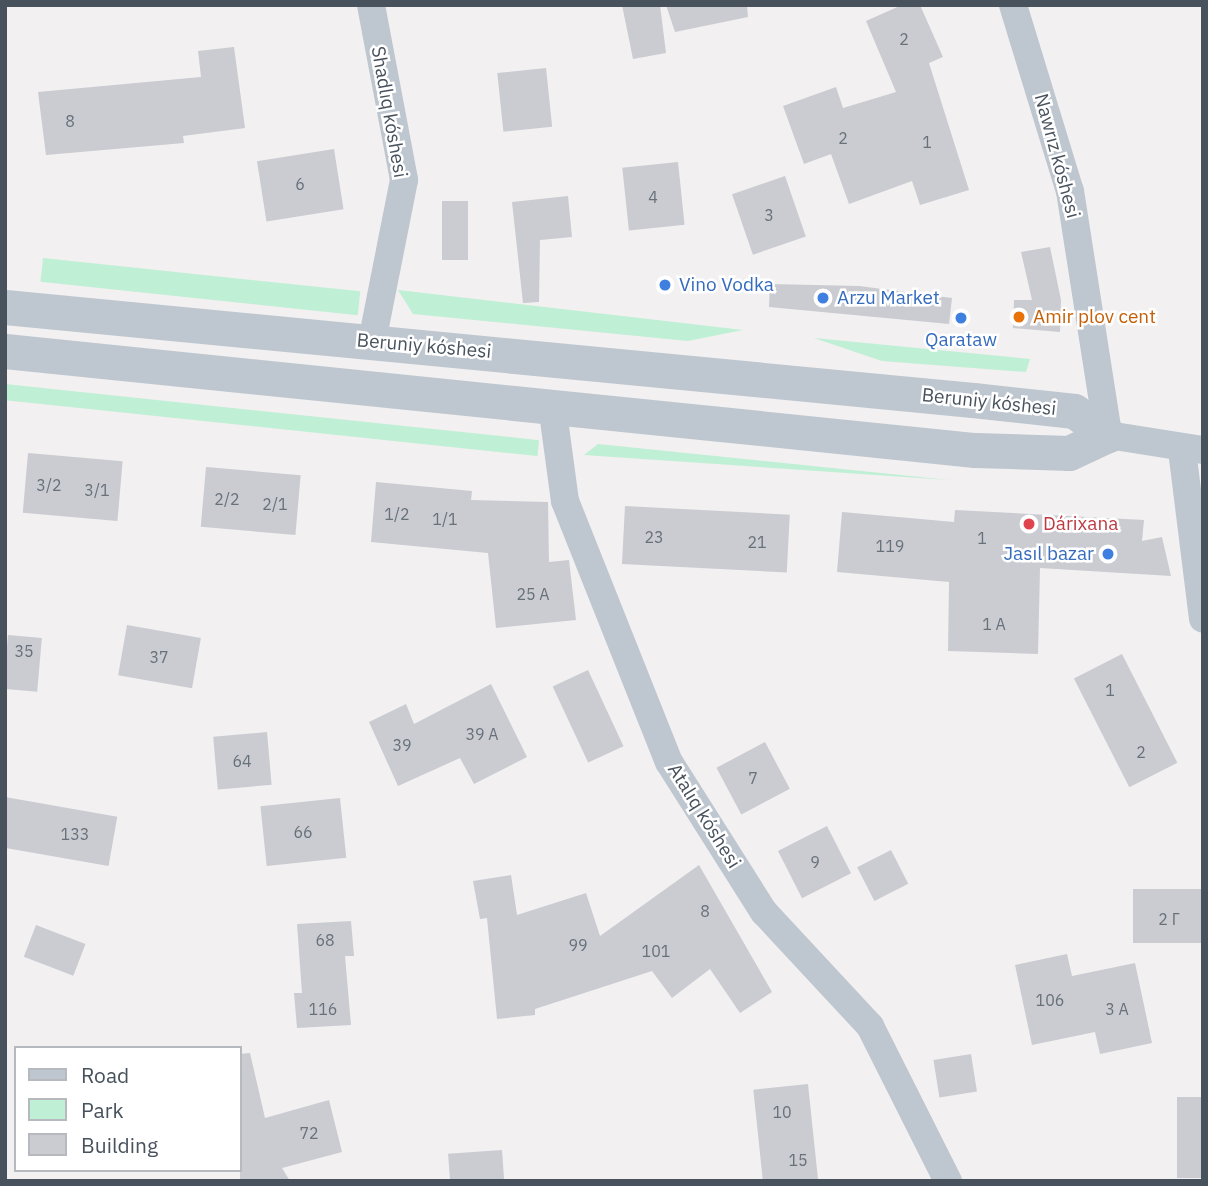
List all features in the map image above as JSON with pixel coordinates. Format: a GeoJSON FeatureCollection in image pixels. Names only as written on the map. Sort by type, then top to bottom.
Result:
{"type":"FeatureCollection","features":[{"type":"Feature","properties":{"kind":"street","name":"Shadlıq kóshesi"},"geometry":{"type":"LineString","coordinates":[[371,5],[404,180],[372,341]]}},
{"type":"Feature","properties":{"kind":"street","name":"Nawrız kóshesi"},"geometry":{"type":"LineString","coordinates":[[1013,5],[1070,191],[1108,435]]}},
{"type":"Feature","properties":{"kind":"street","name":"Beruniy kóshesi"},"geometry":{"type":"LineString","coordinates":[[5,307],[1073,411],[1108,435]]}},
{"type":"Feature","properties":{"kind":"street"},"geometry":{"type":"LineString","coordinates":[[5,351],[975,450],[1069,453],[1108,435],[1193,450],[1203,619]]}},
{"type":"Feature","properties":{"kind":"street","name":"Atalıq kóshesi"},"geometry":{"type":"LineString","coordinates":[[552,405],[565,501],[669,762],[764,912],[870,1026],[948,1181]]}},
{"type":"Feature","properties":{"kind":"green space"},"geometry":{"type":"Polygon","coordinates":[[[43,258],[360,291],[358,315],[40,282],[43,258]]]}},
{"type":"Feature","properties":{"kind":"green space"},"geometry":{"type":"Polygon","coordinates":[[[398,290],[743,330],[688,341],[413,314],[398,290]]]}},
{"type":"Feature","properties":{"kind":"green space"},"geometry":{"type":"Polygon","coordinates":[[[814,338],[1030,359],[1026,372],[882,361],[814,338]]]}},
{"type":"Feature","properties":{"kind":"green space"},"geometry":{"type":"Polygon","coordinates":[[[5,384],[539,440],[537,456],[5,400],[5,384]]]}},
{"type":"Feature","properties":{"kind":"green space"},"geometry":{"type":"Polygon","coordinates":[[[598,444],[949,480],[584,455],[598,444]]]}},
{"type":"Feature","properties":{"kind":"building"},"geometry":{"type":"Polygon","coordinates":[[[622,5],[660,5],[666,53],[633,59],[622,5]]]}},
{"type":"Feature","properties":{"kind":"building"},"geometry":{"type":"Polygon","coordinates":[[[666,5],[747,5],[748,17],[675,32],[666,5]]]}},
{"type":"Feature","properties":{"kind":"building"},"geometry":{"type":"Polygon","coordinates":[[[902,5],[920,5],[943,57],[929,63],[969,190],[920,205],[912,181],[849,204],[831,154],[804,164],[783,106],[836,87],[843,108],[896,92],[866,21],[902,5]]]}},
{"type":"Feature","properties":{"kind":"building"},"geometry":{"type":"Polygon","coordinates":[[[234,47],[245,128],[183,136],[184,143],[46,155],[38,92],[201,77],[198,51],[234,47]]]}},
{"type":"Feature","properties":{"kind":"building"},"geometry":{"type":"Polygon","coordinates":[[[546,68],[552,127],[503,132],[497,73],[546,68]]]}},
{"type":"Feature","properties":{"kind":"building"},"geometry":{"type":"Polygon","coordinates":[[[334,149],[344,209],[267,221],[257,161],[334,149]]]}},
{"type":"Feature","properties":{"kind":"building"},"geometry":{"type":"Polygon","coordinates":[[[678,162],[685,225],[629,231],[622,168],[678,162]]]}},
{"type":"Feature","properties":{"kind":"building"},"geometry":{"type":"Polygon","coordinates":[[[785,176],[806,237],[753,255],[732,194],[785,176]]]}},
{"type":"Feature","properties":{"kind":"building"},"geometry":{"type":"Polygon","coordinates":[[[568,196],[572,237],[540,240],[539,302],[523,303],[512,202],[568,196]]]}},
{"type":"Feature","properties":{"kind":"building"},"geometry":{"type":"Polygon","coordinates":[[[442,201],[468,201],[468,260],[442,260],[442,201]]]}},
{"type":"Feature","properties":{"kind":"building"},"geometry":{"type":"Polygon","coordinates":[[[1050,247],[1061,300],[1060,332],[1013,328],[1014,300],[1032,300],[1021,252],[1050,247]]]}},
{"type":"Feature","properties":{"kind":"building"},"geometry":{"type":"Polygon","coordinates":[[[770,284],[859,286],[952,298],[949,324],[769,307],[770,284]]]}},
{"type":"Feature","properties":{"kind":"building"},"geometry":{"type":"Polygon","coordinates":[[[28,453],[123,461],[117,521],[23,513],[28,453]]]}},
{"type":"Feature","properties":{"kind":"building"},"geometry":{"type":"Polygon","coordinates":[[[206,467],[301,475],[295,535],[201,527],[206,467]]]}},
{"type":"Feature","properties":{"kind":"building"},"geometry":{"type":"Polygon","coordinates":[[[376,482],[472,491],[471,500],[548,502],[549,562],[569,560],[576,620],[496,628],[488,553],[371,542],[376,482]]]}},
{"type":"Feature","properties":{"kind":"building"},"geometry":{"type":"Polygon","coordinates":[[[625,506],[790,515],[787,573],[622,564],[625,506]]]}},
{"type":"Feature","properties":{"kind":"building"},"geometry":{"type":"Polygon","coordinates":[[[955,510],[1144,520],[1142,541],[1162,537],[1171,576],[1040,568],[1038,654],[948,651],[949,582],[837,572],[842,512],[954,522],[955,510]]]}},
{"type":"Feature","properties":{"kind":"building"},"geometry":{"type":"Polygon","coordinates":[[[127,625],[201,638],[192,688],[118,675],[127,625]]]}},
{"type":"Feature","properties":{"kind":"building"},"geometry":{"type":"Polygon","coordinates":[[[8,635],[42,638],[37,692],[5,689],[8,635]]]}},
{"type":"Feature","properties":{"kind":"building"},"geometry":{"type":"Polygon","coordinates":[[[1122,654],[1177,763],[1129,787],[1074,679],[1122,654]]]}},
{"type":"Feature","properties":{"kind":"building"},"geometry":{"type":"Polygon","coordinates":[[[588,670],[623,746],[588,763],[553,686],[588,670]]]}},
{"type":"Feature","properties":{"kind":"building"},"geometry":{"type":"Polygon","coordinates":[[[491,684],[527,757],[474,784],[460,758],[398,786],[369,722],[406,704],[414,724],[491,684]]]}},
{"type":"Feature","properties":{"kind":"building"},"geometry":{"type":"Polygon","coordinates":[[[267,732],[272,785],[218,790],[213,737],[267,732]]]}},
{"type":"Feature","properties":{"kind":"building"},"geometry":{"type":"Polygon","coordinates":[[[765,742],[790,789],[741,815],[716,768],[765,742]]]}},
{"type":"Feature","properties":{"kind":"building"},"geometry":{"type":"Polygon","coordinates":[[[5,797],[117,817],[109,866],[5,848],[5,797]]]}},
{"type":"Feature","properties":{"kind":"building"},"geometry":{"type":"Polygon","coordinates":[[[340,798],[346,858],[267,866],[260,806],[340,798]]]}},
{"type":"Feature","properties":{"kind":"building"},"geometry":{"type":"Polygon","coordinates":[[[827,826],[851,873],[802,898],[778,851],[827,826]]]}},
{"type":"Feature","properties":{"kind":"building"},"geometry":{"type":"Polygon","coordinates":[[[891,850],[908,884],[874,901],[857,867],[891,850]]]}},
{"type":"Feature","properties":{"kind":"building"},"geometry":{"type":"Polygon","coordinates":[[[699,865],[772,992],[740,1013],[710,969],[672,998],[652,971],[535,1009],[535,1015],[497,1019],[487,918],[480,919],[473,881],[511,875],[517,915],[586,893],[600,936],[699,865]]]}},
{"type":"Feature","properties":{"kind":"building"},"geometry":{"type":"Polygon","coordinates":[[[1133,889],[1203,889],[1203,943],[1133,943],[1133,889]]]}},
{"type":"Feature","properties":{"kind":"building"},"geometry":{"type":"Polygon","coordinates":[[[351,921],[354,956],[345,956],[351,1025],[297,1028],[294,993],[302,993],[297,924],[351,921]]]}},
{"type":"Feature","properties":{"kind":"building"},"geometry":{"type":"Polygon","coordinates":[[[36,925],[85,944],[73,976],[24,957],[36,925]]]}},
{"type":"Feature","properties":{"kind":"building"},"geometry":{"type":"Polygon","coordinates":[[[1067,954],[1072,976],[1135,963],[1152,1043],[1100,1054],[1095,1032],[1032,1045],[1015,965],[1067,954]]]}},
{"type":"Feature","properties":{"kind":"building"},"geometry":{"type":"Polygon","coordinates":[[[250,1053],[265,1118],[329,1100],[342,1152],[282,1168],[290,1181],[240,1181],[242,1054],[250,1053]]]}},
{"type":"Feature","properties":{"kind":"building"},"geometry":{"type":"Polygon","coordinates":[[[971,1054],[977,1092],[939,1097],[933,1060],[971,1054]]]}},
{"type":"Feature","properties":{"kind":"building"},"geometry":{"type":"Polygon","coordinates":[[[808,1084],[818,1181],[763,1181],[753,1090],[808,1084]]]}},
{"type":"Feature","properties":{"kind":"building"},"geometry":{"type":"Polygon","coordinates":[[[1177,1097],[1203,1097],[1203,1178],[1177,1178],[1177,1097]]]}},
{"type":"Feature","properties":{"kind":"building"},"geometry":{"type":"Polygon","coordinates":[[[502,1150],[504,1181],[450,1181],[448,1154],[502,1150]]]}},
{"type":"Feature","properties":{"kind":"place","name":"Vino Vodka"},"geometry":{"type":"Point","coordinates":[665,285]}},
{"type":"Feature","properties":{"kind":"place","name":"Arzu Market"},"geometry":{"type":"Point","coordinates":[823,298]}},
{"type":"Feature","properties":{"kind":"place","name":"Amir plov cent"},"geometry":{"type":"Point","coordinates":[1019,317]}},
{"type":"Feature","properties":{"kind":"place","name":"Qarataw"},"geometry":{"type":"Point","coordinates":[961,318]}},
{"type":"Feature","properties":{"kind":"place","name":"Dárixana"},"geometry":{"type":"Point","coordinates":[1029,524]}},
{"type":"Feature","properties":{"kind":"place","name":"Jasıl bazar"},"geometry":{"type":"Point","coordinates":[1108,554]}}]}
